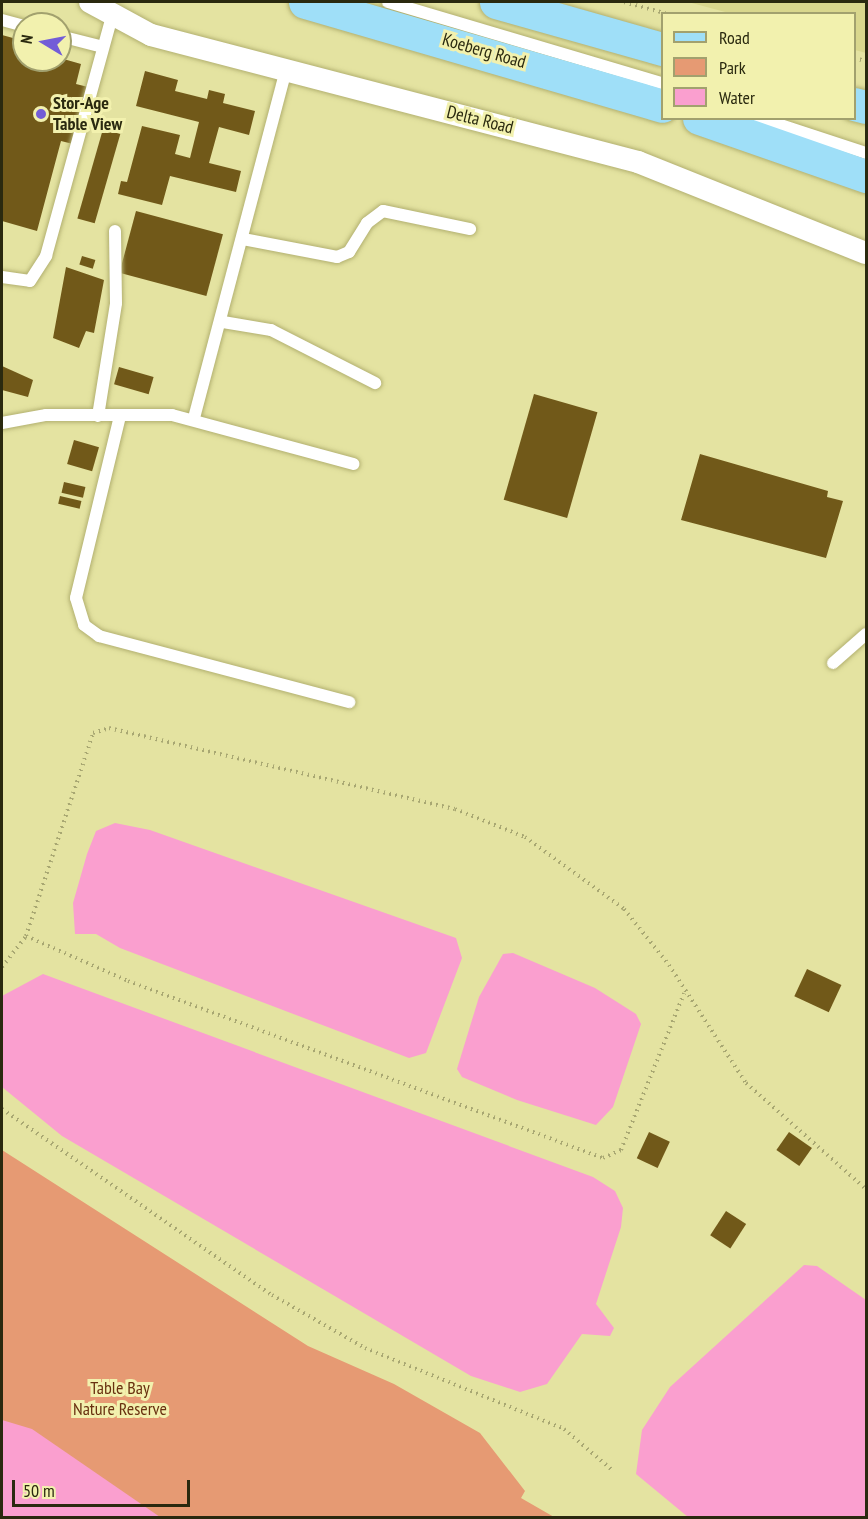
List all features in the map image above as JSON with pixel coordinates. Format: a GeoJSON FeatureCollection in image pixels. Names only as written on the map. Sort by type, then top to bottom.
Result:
{"type":"FeatureCollection","features":[{"type":"Feature","properties":{"kind":"main road","name":"Koeberg Road"},"geometry":{"type":"LineString","coordinates":[[305,2],[661,105]]}},
{"type":"Feature","properties":{"kind":"main road"},"geometry":{"type":"LineString","coordinates":[[496,2],[661,48]]}},
{"type":"Feature","properties":{"kind":"main road"},"geometry":{"type":"LineString","coordinates":[[705,120],[867,176]]}},
{"type":"Feature","properties":{"kind":"street","name":"Delta Road"},"geometry":{"type":"LineString","coordinates":[[90,2],[112,16],[151,35],[638,162],[867,253]]}},
{"type":"Feature","properties":{"kind":"lane"},"geometry":{"type":"LineString","coordinates":[[388,2],[661,82]]}},
{"type":"Feature","properties":{"kind":"lane"},"geometry":{"type":"LineString","coordinates":[[2,277],[23,282],[39,272],[112,16]]}},
{"type":"Feature","properties":{"kind":"lane"},"geometry":{"type":"LineString","coordinates":[[72,39],[103,47]]}},
{"type":"Feature","properties":{"kind":"lane"},"geometry":{"type":"LineString","coordinates":[[194,418],[223,322],[286,70]]}},
{"type":"Feature","properties":{"kind":"lane"},"geometry":{"type":"LineString","coordinates":[[765,120],[867,153]]}},
{"type":"Feature","properties":{"kind":"lane"},"geometry":{"type":"LineString","coordinates":[[243,239],[337,257],[349,252],[367,223],[383,211],[470,229]]}},
{"type":"Feature","properties":{"kind":"lane"},"geometry":{"type":"LineString","coordinates":[[98,416],[116,303],[115,231]]}},
{"type":"Feature","properties":{"kind":"lane"},"geometry":{"type":"LineString","coordinates":[[223,322],[271,330],[375,383]]}},
{"type":"Feature","properties":{"kind":"lane"},"geometry":{"type":"LineString","coordinates":[[2,423],[46,415],[194,418],[354,464]]}},
{"type":"Feature","properties":{"kind":"lane"},"geometry":{"type":"LineString","coordinates":[[120,416],[76,598],[84,625],[99,636],[349,702]]}},
{"type":"Feature","properties":{"kind":"lane"},"geometry":{"type":"LineString","coordinates":[[833,663],[867,634]]}},
{"type":"Feature","properties":{"kind":"path"},"geometry":{"type":"LineString","coordinates":[[624,2],[661,12]]}},
{"type":"Feature","properties":{"kind":"path"},"geometry":{"type":"LineString","coordinates":[[2,967],[26,936],[93,733],[109,728],[455,809],[525,837],[624,909],[746,1083],[867,1189]]}},
{"type":"Feature","properties":{"kind":"path"},"geometry":{"type":"LineString","coordinates":[[26,936],[128,981],[603,1158],[621,1150],[684,992]]}},
{"type":"Feature","properties":{"kind":"path"},"geometry":{"type":"LineString","coordinates":[[2,1109],[272,1295],[365,1348],[564,1429],[611,1469]]}},
{"type":"Feature","properties":{"kind":"shaded area"},"geometry":{"type":"Polygon","coordinates":[[[688,2],[866,2],[866,53],[856,50],[856,12],[725,12],[688,2]]]}},
{"type":"Feature","properties":{"kind":"green space","name":"Table Bay Nature Reserve"},"geometry":{"type":"Polygon","coordinates":[[[2,1150],[308,1346],[394,1384],[480,1433],[525,1491],[521,1498],[554,1517],[2,1517],[2,1150]]]}},
{"type":"Feature","properties":{"kind":"water"},"geometry":{"type":"Polygon","coordinates":[[[115,823],[150,830],[456,938],[462,958],[426,1053],[409,1058],[120,948],[96,934],[75,934],[73,903],[87,854],[96,831],[115,823]]]}},
{"type":"Feature","properties":{"kind":"water"},"geometry":{"type":"Polygon","coordinates":[[[513,953],[595,988],[636,1014],[641,1024],[613,1107],[596,1125],[517,1100],[462,1077],[457,1069],[479,997],[503,954],[513,953]]]}},
{"type":"Feature","properties":{"kind":"water"},"geometry":{"type":"Polygon","coordinates":[[[43,974],[593,1177],[615,1191],[623,1208],[621,1227],[596,1304],[614,1328],[610,1336],[582,1334],[547,1384],[520,1392],[471,1376],[62,1136],[2,1087],[2,996],[43,974]]]}},
{"type":"Feature","properties":{"kind":"water"},"geometry":{"type":"Polygon","coordinates":[[[804,1265],[817,1266],[866,1300],[866,1517],[688,1517],[636,1474],[642,1430],[670,1387],[804,1265]]]}},
{"type":"Feature","properties":{"kind":"water"},"geometry":{"type":"Polygon","coordinates":[[[2,1420],[32,1429],[160,1517],[2,1517],[2,1420]]]}},
{"type":"Feature","properties":{"kind":"building","name":"Stor-Age Table View"},"geometry":{"type":"Polygon","coordinates":[[[2,35],[12,38],[12,72],[72,72],[72,61],[81,64],[76,84],[88,87],[73,144],[61,141],[37,231],[2,221],[2,35]]]}},
{"type":"Feature","properties":{"kind":"building"},"geometry":{"type":"Polygon","coordinates":[[[145,71],[178,80],[175,91],[207,99],[209,90],[225,94],[223,103],[255,111],[249,135],[219,127],[209,163],[241,171],[236,192],[170,176],[162,205],[118,194],[121,181],[127,182],[142,126],[180,135],[175,154],[190,158],[199,122],[136,106],[145,71]]]}},
{"type":"Feature","properties":{"kind":"building"},"geometry":{"type":"Polygon","coordinates":[[[103,129],[120,134],[95,223],[77,218],[103,129]]]}},
{"type":"Feature","properties":{"kind":"building"},"geometry":{"type":"Polygon","coordinates":[[[136,211],[223,234],[206,296],[119,273],[136,211]]]}},
{"type":"Feature","properties":{"kind":"building"},"geometry":{"type":"Polygon","coordinates":[[[82,256],[95,260],[93,269],[79,265],[82,256]]]}},
{"type":"Feature","properties":{"kind":"building"},"geometry":{"type":"Polygon","coordinates":[[[66,267],[104,280],[94,333],[86,331],[79,348],[53,338],[66,267]]]}},
{"type":"Feature","properties":{"kind":"building"},"geometry":{"type":"Polygon","coordinates":[[[2,366],[33,380],[28,397],[2,390],[2,366]]]}},
{"type":"Feature","properties":{"kind":"building"},"geometry":{"type":"Polygon","coordinates":[[[119,367],[154,377],[149,394],[114,384],[119,367]]]}},
{"type":"Feature","properties":{"kind":"building"},"geometry":{"type":"Polygon","coordinates":[[[534,394],[597,412],[567,518],[504,500],[534,394]]]}},
{"type":"Feature","properties":{"kind":"building"},"geometry":{"type":"Polygon","coordinates":[[[74,440],[99,447],[92,471],[67,464],[74,440]]]}},
{"type":"Feature","properties":{"kind":"building"},"geometry":{"type":"Polygon","coordinates":[[[700,454],[828,491],[827,497],[843,501],[826,558],[681,520],[700,454]]]}},
{"type":"Feature","properties":{"kind":"building"},"geometry":{"type":"Polygon","coordinates":[[[64,482],[85,487],[83,498],[62,493],[64,482]]]}},
{"type":"Feature","properties":{"kind":"building"},"geometry":{"type":"Polygon","coordinates":[[[60,496],[81,501],[80,509],[58,504],[60,496]]]}},
{"type":"Feature","properties":{"kind":"building"},"geometry":{"type":"Polygon","coordinates":[[[807,969],[841,985],[829,1012],[794,996],[807,969]]]}},
{"type":"Feature","properties":{"kind":"building"},"geometry":{"type":"Polygon","coordinates":[[[649,1132],[670,1142],[658,1168],[637,1158],[649,1132]]]}},
{"type":"Feature","properties":{"kind":"building"},"geometry":{"type":"Polygon","coordinates":[[[789,1132],[812,1148],[799,1166],[776,1150],[789,1132]]]}},
{"type":"Feature","properties":{"kind":"building"},"geometry":{"type":"Polygon","coordinates":[[[726,1211],[746,1224],[730,1248],[710,1235],[726,1211]]]}},
{"type":"Feature","properties":{"kind":"place","name":"Stor-Age Table View"},"geometry":{"type":"Point","coordinates":[41,114]}}]}
